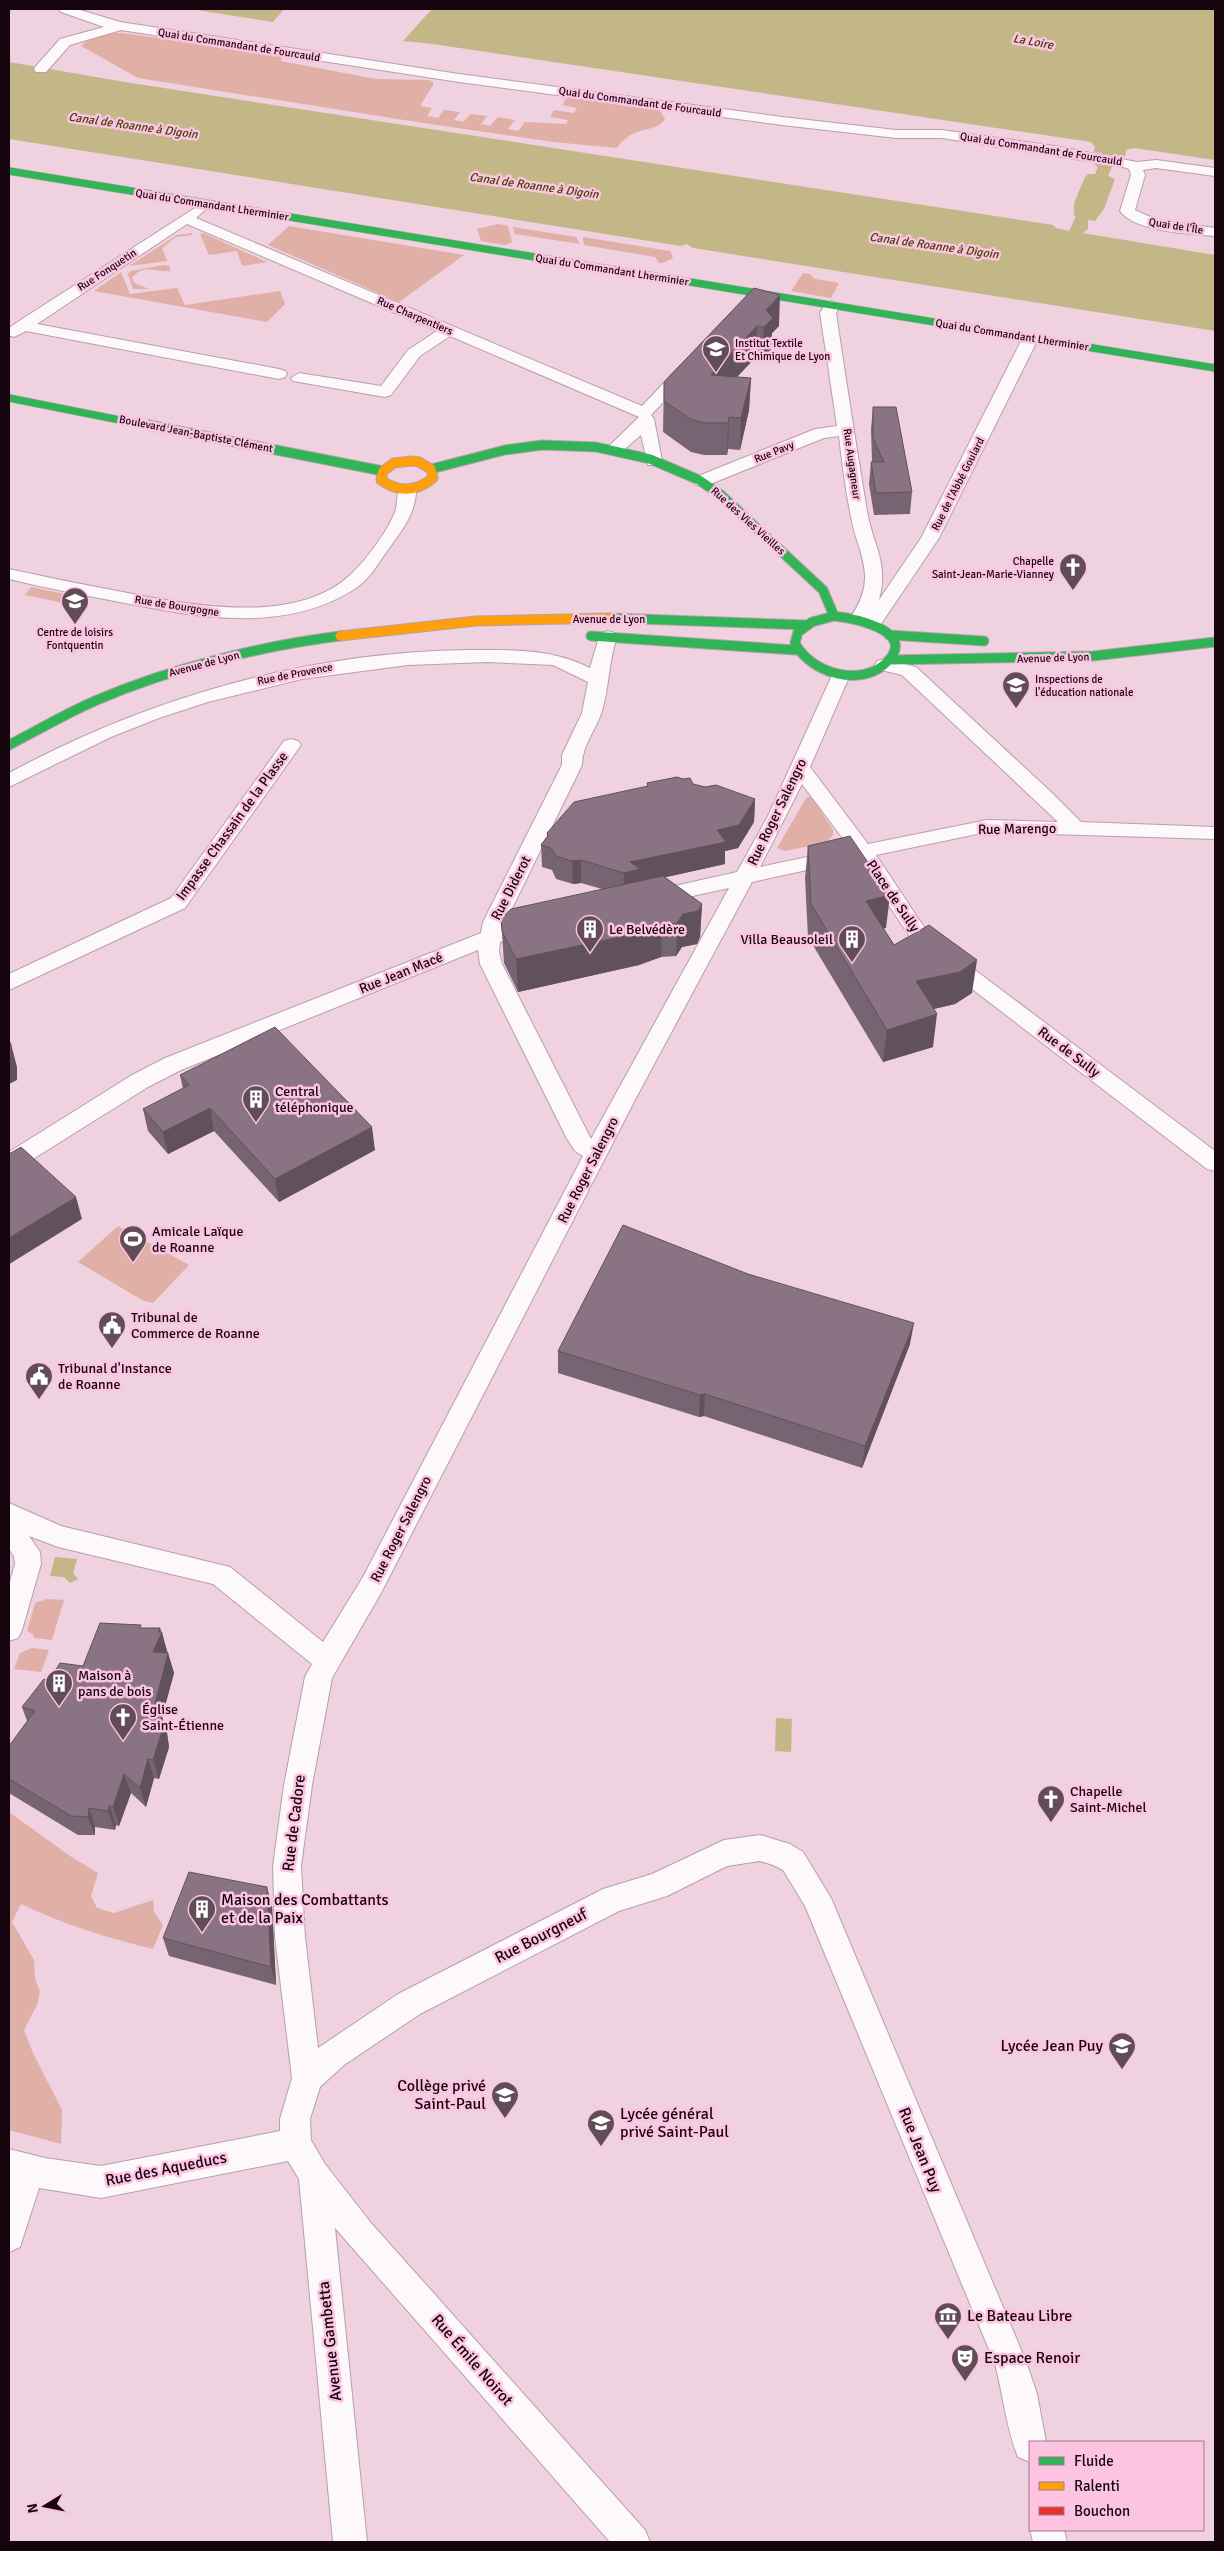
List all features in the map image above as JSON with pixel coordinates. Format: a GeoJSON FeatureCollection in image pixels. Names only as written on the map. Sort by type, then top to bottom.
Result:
{"type":"FeatureCollection","features":[{"type":"Feature","properties":{"kind":"main road","name":"Quai du Commandant Lherminier"},"geometry":{"type":"LineString","coordinates":[[9,171],[1215,368]]}},
{"type":"Feature","properties":{"kind":"main road","name":"Boulevard Jean-Baptiste Clément"},"geometry":{"type":"LineString","coordinates":[[9,398],[383,471]]}},
{"type":"Feature","properties":{"kind":"main road","name":"Rue des Vies Vieilles"},"geometry":{"type":"LineString","coordinates":[[430,469],[535,446],[576,444],[614,449],[654,461],[702,481],[721,495],[824,590],[834,616]]}},
{"type":"Feature","properties":{"kind":"main road"},"geometry":{"type":"LineString","coordinates":[[411,461],[426,465],[430,469],[433,478],[429,482],[407,490],[391,488],[381,480],[383,471],[394,463],[411,461]]}},
{"type":"Feature","properties":{"kind":"main road"},"geometry":{"type":"LineString","coordinates":[[890,636],[893,652],[886,662],[872,671],[840,675],[811,667],[800,659],[795,650],[794,641],[798,632],[806,625],[834,616],[866,621],[890,636],[951,641],[998,642]]}},
{"type":"Feature","properties":{"kind":"main road","name":"Avenue de Lyon"},"geometry":{"type":"LineString","coordinates":[[9,745],[59,718],[158,676],[267,648],[334,636],[412,627],[547,618],[714,619],[806,625]]}},
{"type":"Feature","properties":{"kind":"main road","name":"Avenue de Lyon"},"geometry":{"type":"LineString","coordinates":[[412,627],[512,632]]}},
{"type":"Feature","properties":{"kind":"main road"},"geometry":{"type":"LineString","coordinates":[[1111,642],[1215,634]]}},
{"type":"Feature","properties":{"kind":"main road","name":"Avenue de Lyon"},"geometry":{"type":"LineString","coordinates":[[579,636],[795,650]]}},
{"type":"Feature","properties":{"kind":"main road","name":"Avenue de Lyon"},"geometry":{"type":"LineString","coordinates":[[886,662],[1059,659],[1206,646],[1215,642]]}},
{"type":"Feature","properties":{"kind":"street","name":"Quai du Commandant de Fourcauld"},"geometry":{"type":"LineString","coordinates":[[66,9],[100,22],[120,26],[459,78],[782,122],[896,134],[942,134],[1055,150],[1117,161],[1135,167],[1156,164],[1215,172]]}},
{"type":"Feature","properties":{"kind":"street"},"geometry":{"type":"LineString","coordinates":[[41,68],[65,42],[120,26]]}},
{"type":"Feature","properties":{"kind":"street","name":"Quai de l'Île"},"geometry":{"type":"LineString","coordinates":[[1135,167],[1138,174],[1127,206],[1127,211],[1132,217],[1151,222],[1215,232]]}},
{"type":"Feature","properties":{"kind":"street","name":"Rue Fonquetin"},"geometry":{"type":"LineString","coordinates":[[15,331],[187,219],[205,204]]}},
{"type":"Feature","properties":{"kind":"street","name":"Rue Charpentiers"},"geometry":{"type":"LineString","coordinates":[[187,219],[449,330],[645,416]]}},
{"type":"Feature","properties":{"kind":"street"},"geometry":{"type":"LineString","coordinates":[[746,308],[759,294]]}},
{"type":"Feature","properties":{"kind":"street","name":"Rue Augagneur"},"geometry":{"type":"LineString","coordinates":[[832,306],[828,313],[859,515],[867,536],[874,569],[866,621]]}},
{"type":"Feature","properties":{"kind":"street"},"geometry":{"type":"LineString","coordinates":[[299,378],[385,392],[414,353],[449,330]]}},
{"type":"Feature","properties":{"kind":"street"},"geometry":{"type":"LineString","coordinates":[[15,331],[278,374]]}},
{"type":"Feature","properties":{"kind":"street","name":"Rue de l'Abbé Goulard"},"geometry":{"type":"LineString","coordinates":[[866,621],[930,538],[1030,339]]}},
{"type":"Feature","properties":{"kind":"street"},"geometry":{"type":"LineString","coordinates":[[614,449],[630,437],[645,416],[698,357]]}},
{"type":"Feature","properties":{"kind":"street"},"geometry":{"type":"LineString","coordinates":[[645,416],[654,461]]}},
{"type":"Feature","properties":{"kind":"street","name":"Rue Pavy"},"geometry":{"type":"LineString","coordinates":[[702,481],[821,433],[847,430]]}},
{"type":"Feature","properties":{"kind":"street","name":"Rue de Bourgogne"},"geometry":{"type":"LineString","coordinates":[[9,574],[214,613],[267,613],[304,605],[347,586],[374,557],[398,523],[408,500],[407,490]]}},
{"type":"Feature","properties":{"kind":"street","name":"Rue Diderot"},"geometry":{"type":"LineString","coordinates":[[597,1154],[583,1145],[569,1120],[492,964],[488,952],[493,922],[572,765],[572,755],[592,713],[597,679],[608,637]]}},
{"type":"Feature","properties":{"kind":"street","name":"Rue de Provence"},"geometry":{"type":"LineString","coordinates":[[9,781],[41,762],[101,733],[148,714],[238,686],[309,670],[424,657],[481,655],[557,660],[597,679]]}},
{"type":"Feature","properties":{"kind":"street"},"geometry":{"type":"LineString","coordinates":[[886,662],[909,671],[1075,828]]}},
{"type":"Feature","properties":{"kind":"street","name":"Rue Roger Salengro"},"geometry":{"type":"LineString","coordinates":[[327,1661],[372,1585],[626,1096],[778,816],[840,675]]}},
{"type":"Feature","properties":{"kind":"street","name":"Impasse Chassain de la Plasse"},"geometry":{"type":"LineString","coordinates":[[9,983],[178,903],[291,745]]}},
{"type":"Feature","properties":{"kind":"street","name":"Place de Sully"},"geometry":{"type":"LineString","coordinates":[[800,767],[863,851],[923,940]]}},
{"type":"Feature","properties":{"kind":"street","name":"Rue Marengo"},"geometry":{"type":"LineString","coordinates":[[745,877],[987,826],[1215,833]]}},
{"type":"Feature","properties":{"kind":"street"},"geometry":{"type":"LineString","coordinates":[[633,902],[745,877]]}},
{"type":"Feature","properties":{"kind":"street","name":"Rue Jean Macé"},"geometry":{"type":"LineString","coordinates":[[9,1163],[140,1081],[173,1064],[510,930],[548,922]]}},
{"type":"Feature","properties":{"kind":"street","name":"Rue de Sully"},"geometry":{"type":"LineString","coordinates":[[923,940],[1215,1163]]}},
{"type":"Feature","properties":{"kind":"street"},"geometry":{"type":"LineString","coordinates":[[9,1514],[15,1519],[58,1536],[220,1574],[327,1661]]}},
{"type":"Feature","properties":{"kind":"street"},"geometry":{"type":"LineString","coordinates":[[9,1531],[27,1552],[28,1564],[24,1584],[9,1630]]}},
{"type":"Feature","properties":{"kind":"street"},"geometry":{"type":"LineString","coordinates":[[27,1552],[58,1536]]}},
{"type":"Feature","properties":{"kind":"street","name":"Rue de Cadore"},"geometry":{"type":"LineString","coordinates":[[307,2078],[290,1937],[287,1866],[298,1785],[319,1677],[327,1661]]}},
{"type":"Feature","properties":{"kind":"street","name":"Rue Bourgneuf"},"geometry":{"type":"LineString","coordinates":[[307,2078],[333,2055],[409,2004],[613,1899],[657,1886],[724,1853],[760,1848],[780,1853],[793,1861]]}},
{"type":"Feature","properties":{"kind":"street","name":"Rue Jean Puy"},"geometry":{"type":"LineString","coordinates":[[793,1861],[816,1898],[1010,2364],[1020,2394],[1029,2441]]}},
{"type":"Feature","properties":{"kind":"street"},"geometry":{"type":"LineString","coordinates":[[295,2144],[295,2119],[307,2078]]}},
{"type":"Feature","properties":{"kind":"street","name":"Rue des Aqueducs"},"geometry":{"type":"LineString","coordinates":[[19,2168],[101,2182],[295,2144]]}},
{"type":"Feature","properties":{"kind":"street","name":"Avenue Gambetta"},"geometry":{"type":"LineString","coordinates":[[295,2144],[314,2175],[350,2542]]}},
{"type":"Feature","properties":{"kind":"street"},"geometry":{"type":"LineString","coordinates":[[9,2236],[19,2168]]}},
{"type":"Feature","properties":{"kind":"street","name":"Rue Émile Noirot"},"geometry":{"type":"LineString","coordinates":[[314,2175],[360,2234],[633,2542]]}},
{"type":"Feature","properties":{"kind":"shaded area"},"geometry":{"type":"Polygon","coordinates":[[[122,33],[284,55],[281,61],[376,79],[429,80],[433,82],[433,85],[420,106],[432,108],[427,116],[438,118],[444,110],[460,112],[454,120],[463,122],[471,114],[487,116],[481,124],[490,126],[498,117],[515,120],[508,129],[518,131],[525,122],[566,124],[568,120],[550,117],[554,110],[574,113],[577,108],[562,105],[567,97],[659,109],[665,119],[661,124],[630,135],[617,148],[553,142],[404,120],[138,78],[81,46],[94,35],[122,33]]]}},
{"type":"Feature","properties":{"kind":"shaded area"},"geometry":{"type":"Polygon","coordinates":[[[498,224],[508,226],[512,242],[505,245],[481,241],[477,229],[498,224]]]}},
{"type":"Feature","properties":{"kind":"shaded area"},"geometry":{"type":"Polygon","coordinates":[[[289,226],[464,255],[399,302],[268,245],[289,226]]]}},
{"type":"Feature","properties":{"kind":"shaded area"},"geometry":{"type":"Polygon","coordinates":[[[513,227],[576,237],[580,244],[515,234],[513,227]]]}},
{"type":"Feature","properties":{"kind":"shaded area"},"geometry":{"type":"Polygon","coordinates":[[[192,233],[193,235],[176,237],[162,248],[167,261],[129,266],[177,235],[192,233]]]}},
{"type":"Feature","properties":{"kind":"shaded area"},"geometry":{"type":"Polygon","coordinates":[[[203,233],[267,262],[242,266],[237,251],[209,255],[200,234],[203,233]]]}},
{"type":"Feature","properties":{"kind":"shaded area"},"geometry":{"type":"Polygon","coordinates":[[[583,237],[670,251],[673,258],[659,263],[655,257],[584,245],[583,237]]]}},
{"type":"Feature","properties":{"kind":"shaded area"},"geometry":{"type":"Polygon","coordinates":[[[164,265],[169,266],[171,271],[145,270],[136,273],[132,278],[134,283],[149,289],[133,289],[128,274],[131,271],[164,265]]]}},
{"type":"Feature","properties":{"kind":"shaded area"},"geometry":{"type":"Polygon","coordinates":[[[121,272],[130,294],[177,288],[185,305],[280,291],[285,304],[267,322],[94,291],[121,272]]]}},
{"type":"Feature","properties":{"kind":"shaded area"},"geometry":{"type":"Polygon","coordinates":[[[803,273],[810,274],[815,279],[839,283],[831,298],[791,291],[803,273]]]}},
{"type":"Feature","properties":{"kind":"shaded area"},"geometry":{"type":"Polygon","coordinates":[[[31,587],[88,599],[82,607],[25,595],[31,587]]]}},
{"type":"Feature","properties":{"kind":"shaded area"},"geometry":{"type":"Polygon","coordinates":[[[811,796],[833,830],[833,835],[825,843],[785,851],[777,848],[806,798],[811,796]]]}},
{"type":"Feature","properties":{"kind":"shaded area","name":"Amicale Laïque de Roanne"},"geometry":{"type":"Polygon","coordinates":[[[118,1226],[189,1265],[153,1303],[142,1300],[78,1262],[118,1226]]]}},
{"type":"Feature","properties":{"kind":"shaded area"},"geometry":{"type":"Polygon","coordinates":[[[47,1599],[64,1600],[52,1640],[34,1638],[33,1634],[27,1631],[35,1603],[47,1599]]]}},
{"type":"Feature","properties":{"kind":"shaded area"},"geometry":{"type":"Polygon","coordinates":[[[32,1648],[49,1650],[41,1672],[14,1669],[20,1653],[32,1648]]]}},
{"type":"Feature","properties":{"kind":"shaded area"},"geometry":{"type":"Polygon","coordinates":[[[9,1812],[70,1856],[98,1873],[91,1896],[97,1908],[114,1913],[153,1900],[154,1912],[163,1925],[153,1949],[86,1930],[21,1904],[12,1922],[34,1960],[35,1979],[40,1992],[37,2005],[24,2030],[33,2053],[62,2110],[61,2144],[9,2130],[9,1812]]]}},
{"type":"Feature","properties":{"kind":"water"},"geometry":{"type":"Polygon","coordinates":[[[190,9],[284,9],[273,22],[190,9]]]}},
{"type":"Feature","properties":{"kind":"water"},"geometry":{"type":"Polygon","coordinates":[[[432,9],[1215,9],[1215,160],[1134,148],[1126,150],[1125,156],[1117,156],[1108,176],[1115,179],[1104,209],[1095,221],[1088,220],[1088,229],[1083,233],[1215,255],[1215,331],[693,248],[687,244],[681,246],[9,139],[9,62],[125,82],[1053,225],[1056,228],[1069,231],[1076,216],[1074,215],[1074,203],[1085,177],[1088,174],[1095,174],[1098,167],[1095,166],[1102,153],[1094,152],[1095,147],[1091,142],[403,41],[432,9]]]}},
{"type":"Feature","properties":{"kind":"water"},"geometry":{"type":"Polygon","coordinates":[[[55,1557],[77,1559],[73,1573],[78,1579],[70,1583],[64,1577],[50,1576],[55,1557]]]}},
{"type":"Feature","properties":{"kind":"water"},"geometry":{"type":"Polygon","coordinates":[[[776,1718],[792,1719],[791,1752],[775,1751],[776,1718]]]}},
{"type":"Feature","properties":{"kind":"building"},"geometry":{"type":"Polygon","coordinates":[[[754,288],[780,295],[766,310],[773,318],[764,327],[757,326],[711,375],[751,378],[741,418],[729,417],[728,423],[705,423],[692,420],[664,401],[664,382],[754,288]]]}},
{"type":"Feature","properties":{"kind":"building"},"geometry":{"type":"Polygon","coordinates":[[[873,407],[896,407],[912,492],[876,493],[871,462],[884,462],[873,438],[873,407]]]}},
{"type":"Feature","properties":{"kind":"building"},"geometry":{"type":"Polygon","coordinates":[[[677,777],[683,779],[690,778],[693,784],[705,787],[716,785],[755,799],[739,825],[717,830],[726,842],[630,862],[640,869],[624,873],[581,860],[572,861],[556,856],[551,848],[541,845],[548,836],[547,833],[574,802],[648,786],[647,783],[677,777]]]}},
{"type":"Feature","properties":{"kind":"building"},"geometry":{"type":"Polygon","coordinates":[[[850,836],[890,895],[866,901],[894,945],[929,925],[977,960],[960,972],[916,981],[937,1014],[887,1030],[811,904],[808,846],[850,836]]]}},
{"type":"Feature","properties":{"kind":"building"},"geometry":{"type":"Polygon","coordinates":[[[663,876],[702,904],[698,911],[683,914],[677,923],[516,959],[502,931],[501,918],[511,909],[663,876]]]}},
{"type":"Feature","properties":{"kind":"building","name":"Central téléphonique"},"geometry":{"type":"Polygon","coordinates":[[[275,1027],[372,1127],[275,1179],[210,1108],[163,1132],[143,1109],[189,1085],[180,1075],[275,1027]]]}},
{"type":"Feature","properties":{"kind":"building"},"geometry":{"type":"Polygon","coordinates":[[[9,1041],[11,1044],[11,1057],[9,1059],[9,1041]]]}},
{"type":"Feature","properties":{"kind":"building"},"geometry":{"type":"Polygon","coordinates":[[[21,1147],[76,1197],[9,1238],[9,1154],[21,1147]]]}},
{"type":"Feature","properties":{"kind":"building"},"geometry":{"type":"Polygon","coordinates":[[[623,1225],[748,1274],[914,1323],[865,1446],[705,1394],[700,1395],[558,1351],[623,1225]]]}},
{"type":"Feature","properties":{"kind":"building","name":"Église Saint-Étienne"},"geometry":{"type":"Polygon","coordinates":[[[100,1623],[141,1625],[140,1628],[160,1628],[158,1632],[162,1632],[153,1652],[168,1653],[153,1712],[161,1713],[163,1728],[153,1760],[148,1759],[140,1788],[124,1774],[113,1807],[109,1806],[108,1811],[89,1808],[88,1817],[71,1816],[9,1779],[9,1746],[35,1711],[22,1707],[44,1679],[49,1681],[60,1663],[83,1666],[100,1623]]]}},
{"type":"Feature","properties":{"kind":"building"},"geometry":{"type":"Polygon","coordinates":[[[189,1872],[267,1887],[271,1967],[163,1938],[189,1872]]]}},
{"type":"Feature","properties":{"kind":"traffic: fast"},"geometry":{"type":"LineString","coordinates":[[9,171],[553,260]]}},
{"type":"Feature","properties":{"kind":"traffic: fast"},"geometry":{"type":"LineString","coordinates":[[678,280],[1215,368]]}},
{"type":"Feature","properties":{"kind":"traffic: fast"},"geometry":{"type":"LineString","coordinates":[[9,398],[383,471]]}},
{"type":"Feature","properties":{"kind":"traffic: fast"},"geometry":{"type":"LineString","coordinates":[[431,469],[505,450],[542,445],[596,447],[650,459],[699,480],[721,495],[823,590],[834,616]]}},
{"type":"Feature","properties":{"kind":"traffic: fast"},"geometry":{"type":"LineString","coordinates":[[834,616],[867,622],[879,626],[888,632],[893,640],[894,649],[888,661],[870,672],[851,675],[831,672],[814,665],[801,655],[795,643],[798,632],[812,622],[834,616]]}},
{"type":"Feature","properties":{"kind":"traffic: fast"},"geometry":{"type":"LineString","coordinates":[[612,618],[806,625]]}},
{"type":"Feature","properties":{"kind":"traffic: fast"},"geometry":{"type":"LineString","coordinates":[[889,635],[984,641]]}},
{"type":"Feature","properties":{"kind":"traffic: fast"},"geometry":{"type":"LineString","coordinates":[[9,745],[98,700],[194,666],[294,642],[340,636]]}},
{"type":"Feature","properties":{"kind":"traffic: fast"},"geometry":{"type":"LineString","coordinates":[[591,636],[795,650]]}},
{"type":"Feature","properties":{"kind":"traffic: fast"},"geometry":{"type":"LineString","coordinates":[[889,660],[1093,656],[1215,642]]}},
{"type":"Feature","properties":{"kind":"traffic: slow"},"geometry":{"type":"LineString","coordinates":[[411,461],[419,462],[431,469],[433,478],[421,487],[407,490],[394,488],[381,480],[383,471],[394,463],[411,461]]}},
{"type":"Feature","properties":{"kind":"traffic: slow"},"geometry":{"type":"LineString","coordinates":[[340,636],[476,621],[612,618]]}},
{"type":"Feature","properties":{"kind":"traffic: jam"},"geometry":{"type":"LineString","coordinates":[[553,260],[678,280]]}},
{"type":"Feature","properties":{"kind":"place","name":"Institut Textile Et Chimique de Lyon"},"geometry":{"type":"Point","coordinates":[716,373]}},
{"type":"Feature","properties":{"kind":"place","name":"Chapelle Saint-Jean-Marie-Vianney"},"geometry":{"type":"Point","coordinates":[1073,591]}},
{"type":"Feature","properties":{"kind":"place","name":"Centre de loisirs Fontquentin"},"geometry":{"type":"Point","coordinates":[75,625]}},
{"type":"Feature","properties":{"kind":"place","name":"Inspections de l'éducation nationale"},"geometry":{"type":"Point","coordinates":[1016,709]}},
{"type":"Feature","properties":{"kind":"place","name":"Le Belvédère"},"geometry":{"type":"Point","coordinates":[590,953]}},
{"type":"Feature","properties":{"kind":"place","name":"Villa Beausoleil"},"geometry":{"type":"Point","coordinates":[852,963]}},
{"type":"Feature","properties":{"kind":"place","name":"Central téléphonique"},"geometry":{"type":"Point","coordinates":[256,1123]}},
{"type":"Feature","properties":{"kind":"place","name":"Amicale Laïque de Roanne"},"geometry":{"type":"Point","coordinates":[133,1263]}},
{"type":"Feature","properties":{"kind":"place","name":"Tribunal de Commerce de Roanne"},"geometry":{"type":"Point","coordinates":[112,1349]}},
{"type":"Feature","properties":{"kind":"place","name":"Tribunal d'Instance de Roanne"},"geometry":{"type":"Point","coordinates":[39,1400]}},
{"type":"Feature","properties":{"kind":"place","name":"Maison à pans de bois"},"geometry":{"type":"Point","coordinates":[59,1707]}},
{"type":"Feature","properties":{"kind":"place","name":"Église Saint-Étienne"},"geometry":{"type":"Point","coordinates":[123,1741]}},
{"type":"Feature","properties":{"kind":"place","name":"Chapelle Saint-Michel"},"geometry":{"type":"Point","coordinates":[1051,1823]}},
{"type":"Feature","properties":{"kind":"place","name":"Maison des Combattants et de la Paix"},"geometry":{"type":"Point","coordinates":[202,1933]}},
{"type":"Feature","properties":{"kind":"place","name":"Lycée Jean Puy"},"geometry":{"type":"Point","coordinates":[1122,2070]}},
{"type":"Feature","properties":{"kind":"place","name":"Collège privé Saint-Paul"},"geometry":{"type":"Point","coordinates":[505,2119]}},
{"type":"Feature","properties":{"kind":"place","name":"Lycée général privé Saint-Paul"},"geometry":{"type":"Point","coordinates":[601,2147]}},
{"type":"Feature","properties":{"kind":"place","name":"Le Bateau Libre"},"geometry":{"type":"Point","coordinates":[948,2340]}},
{"type":"Feature","properties":{"kind":"place","name":"Espace Renoir"},"geometry":{"type":"Point","coordinates":[965,2382]}},
{"type":"Feature","properties":{"kind":"water label","name":"La Loire"},"geometry":{"type":"Point","coordinates":[1033,42]}},
{"type":"Feature","properties":{"kind":"water label","name":"Canal de Roanne à Digoin"},"geometry":{"type":"Point","coordinates":[133,126]}},
{"type":"Feature","properties":{"kind":"water label","name":"Canal de Roanne à Digoin"},"geometry":{"type":"Point","coordinates":[534,186]}},
{"type":"Feature","properties":{"kind":"water label","name":"Canal de Roanne à Digoin"},"geometry":{"type":"Point","coordinates":[934,246]}}]}
